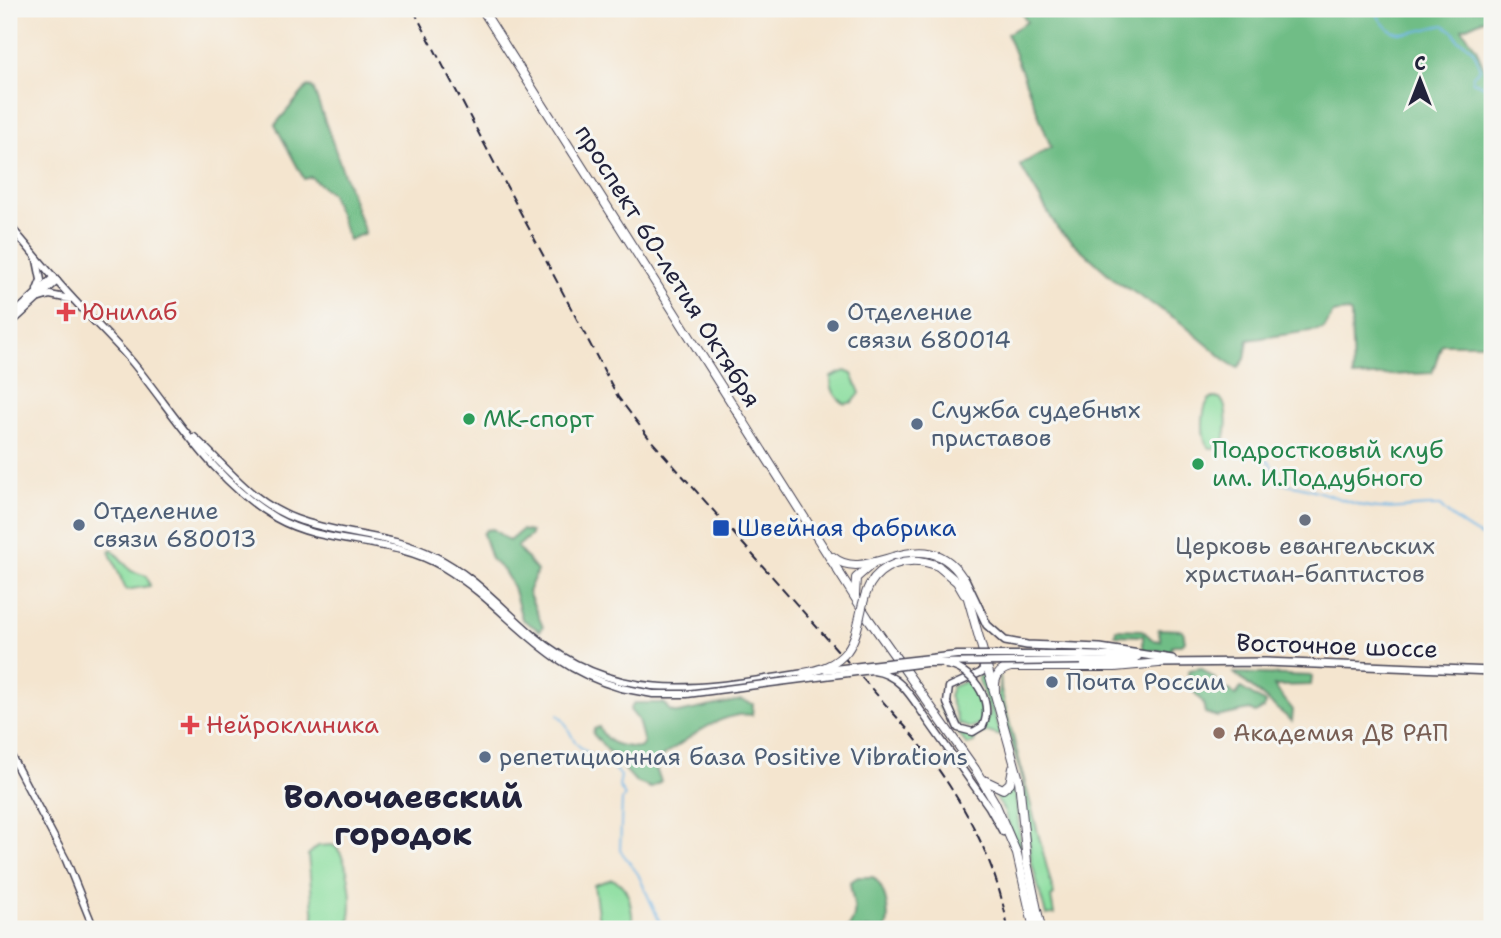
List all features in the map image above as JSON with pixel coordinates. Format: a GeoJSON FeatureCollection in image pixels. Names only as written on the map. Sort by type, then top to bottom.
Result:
{"type":"FeatureCollection","features":[{"type":"Feature","properties":{"kind":"highway","name":"проспект 60-летия Октября"},"geometry":{"type":"LineString","coordinates":[[482,9],[857,599],[975,769],[995,803],[1017,854],[1034,929]]}},
{"type":"Feature","properties":{"kind":"highway","name":"проспект 60-летия Октября"},"geometry":{"type":"LineString","coordinates":[[822,545],[846,565],[924,552],[954,565]]}},
{"type":"Feature","properties":{"kind":"highway"},"geometry":{"type":"LineString","coordinates":[[857,599],[854,587],[856,578],[879,560]]}},
{"type":"Feature","properties":{"kind":"highway"},"geometry":{"type":"LineString","coordinates":[[804,673],[827,666],[846,652],[863,596],[881,571],[911,561],[938,566],[952,576],[963,592],[981,647]]}},
{"type":"Feature","properties":{"kind":"highway"},"geometry":{"type":"LineString","coordinates":[[954,565],[967,589],[984,662],[1013,756],[1022,802],[1027,862],[1041,929]]}},
{"type":"Feature","properties":{"kind":"highway"},"geometry":{"type":"LineString","coordinates":[[996,704],[995,679],[1000,671],[1011,667],[1115,667],[1160,660]]}},
{"type":"Feature","properties":{"kind":"highway"},"geometry":{"type":"LineString","coordinates":[[975,769],[987,783],[1003,789],[1012,780],[1013,756]]}},
{"type":"Feature","properties":{"kind":"main road"},"geometry":{"type":"LineString","coordinates":[[9,225],[130,360],[188,431],[240,484],[281,513],[315,525],[418,549],[448,564],[556,656],[584,675],[621,686],[667,694],[708,692],[908,664],[1081,658]]}},
{"type":"Feature","properties":{"kind":"main road"},"geometry":{"type":"LineString","coordinates":[[36,256],[41,280],[37,297]]}},
{"type":"Feature","properties":{"kind":"main road"},"geometry":{"type":"LineString","coordinates":[[9,325],[56,279]]}},
{"type":"Feature","properties":{"kind":"main road"},"geometry":{"type":"LineString","coordinates":[[9,318],[37,297],[50,295],[73,299]]}},
{"type":"Feature","properties":{"kind":"main road","name":"Восточное шоссе"},"geometry":{"type":"LineString","coordinates":[[954,565],[963,574],[987,625],[1005,640],[1027,645],[1100,648],[1160,660],[1492,671]]}},
{"type":"Feature","properties":{"kind":"main road"},"geometry":{"type":"LineString","coordinates":[[621,686],[687,688],[957,655],[1160,660]]}},
{"type":"Feature","properties":{"kind":"main road"},"geometry":{"type":"LineString","coordinates":[[908,664],[955,666],[967,671],[975,680],[985,709],[983,726],[973,732],[958,728],[947,703],[949,687],[982,672],[984,662]]}},
{"type":"Feature","properties":{"kind":"main road"},"geometry":{"type":"LineString","coordinates":[[850,671],[878,671],[891,676],[906,690],[989,807],[1017,854]]}},
{"type":"Feature","properties":{"kind":"main road"},"geometry":{"type":"LineString","coordinates":[[9,752],[66,860],[94,929]]}},
{"type":"Feature","properties":{"kind":"green space"},"geometry":{"type":"Polygon","coordinates":[[[1019,9],[1485,9],[1489,17],[1462,29],[1476,48],[1486,73],[1492,74],[1492,344],[1442,344],[1432,373],[1353,377],[1351,314],[1347,311],[1333,313],[1324,329],[1248,340],[1245,359],[1238,368],[1229,363],[1179,321],[1116,281],[1058,229],[1020,165],[1051,147],[1007,34],[1027,22],[1019,9]]]}},
{"type":"Feature","properties":{"kind":"green space"},"geometry":{"type":"Polygon","coordinates":[[[308,86],[313,88],[365,233],[349,240],[331,194],[311,177],[304,179],[275,125],[308,86]]]}},
{"type":"Feature","properties":{"kind":"green space"},"geometry":{"type":"Polygon","coordinates":[[[845,371],[852,374],[860,393],[853,402],[845,404],[834,393],[831,377],[845,371]]]}},
{"type":"Feature","properties":{"kind":"green space"},"geometry":{"type":"Polygon","coordinates":[[[1211,398],[1220,398],[1225,408],[1225,438],[1219,448],[1210,448],[1203,431],[1205,408],[1211,398]]]}},
{"type":"Feature","properties":{"kind":"green space"},"geometry":{"type":"Polygon","coordinates":[[[493,529],[509,541],[522,530],[531,532],[517,547],[537,571],[528,592],[543,627],[540,631],[522,619],[513,587],[504,571],[491,559],[483,534],[486,530],[493,529]]]}},
{"type":"Feature","properties":{"kind":"green space"},"geometry":{"type":"Polygon","coordinates":[[[112,549],[131,571],[147,576],[150,586],[126,590],[109,551],[112,549]]]}},
{"type":"Feature","properties":{"kind":"green space"},"geometry":{"type":"Polygon","coordinates":[[[1116,629],[1142,630],[1153,640],[1161,641],[1158,629],[1183,630],[1185,641],[1181,645],[1173,645],[1170,651],[1143,650],[1143,636],[1115,635],[1116,629]]]}},
{"type":"Feature","properties":{"kind":"green space"},"geometry":{"type":"Polygon","coordinates":[[[1201,668],[1216,680],[1216,692],[1230,690],[1235,696],[1241,688],[1265,703],[1264,708],[1255,713],[1250,710],[1217,717],[1205,713],[1203,703],[1191,688],[1192,680],[1188,675],[1189,670],[1201,668]]]}},
{"type":"Feature","properties":{"kind":"green space"},"geometry":{"type":"Polygon","coordinates":[[[1234,673],[1312,676],[1311,685],[1274,686],[1293,710],[1292,721],[1234,673]]]}},
{"type":"Feature","properties":{"kind":"green space"},"geometry":{"type":"Polygon","coordinates":[[[983,675],[1001,736],[988,732],[976,736],[974,743],[967,745],[939,707],[946,707],[959,732],[970,734],[983,729],[990,714],[978,677],[983,675]]]}},
{"type":"Feature","properties":{"kind":"green space"},"geometry":{"type":"Polygon","coordinates":[[[1000,675],[1001,690],[1054,895],[1051,897],[1054,914],[1046,915],[1031,860],[1023,781],[998,697],[1000,675]]]}},
{"type":"Feature","properties":{"kind":"green space"},"geometry":{"type":"Polygon","coordinates":[[[971,679],[984,717],[979,724],[970,728],[959,724],[949,696],[952,687],[971,679]]]}},
{"type":"Feature","properties":{"kind":"green space"},"geometry":{"type":"Polygon","coordinates":[[[741,700],[753,704],[752,715],[728,717],[716,722],[660,758],[654,764],[661,781],[651,788],[636,782],[593,734],[594,729],[599,727],[611,741],[640,748],[644,743],[638,720],[630,710],[634,703],[664,703],[670,711],[678,713],[741,700]]]}},
{"type":"Feature","properties":{"kind":"green space"},"geometry":{"type":"Polygon","coordinates":[[[1014,782],[1023,864],[1004,811],[992,790],[1003,792],[1014,782]]]}},
{"type":"Feature","properties":{"kind":"green space"},"geometry":{"type":"Polygon","coordinates":[[[332,845],[343,859],[350,885],[351,912],[345,929],[320,929],[314,920],[308,855],[318,846],[332,845]]]}},
{"type":"Feature","properties":{"kind":"green space"},"geometry":{"type":"Polygon","coordinates":[[[858,877],[873,877],[881,887],[887,908],[886,929],[847,929],[854,918],[850,882],[858,877]]]}},
{"type":"Feature","properties":{"kind":"green space"},"geometry":{"type":"Polygon","coordinates":[[[612,879],[619,882],[627,893],[634,929],[600,929],[594,885],[612,879]]]}},
{"type":"Feature","properties":{"kind":"waterway"},"geometry":{"type":"LineString","coordinates":[[1375,9],[1381,21],[1396,32],[1413,32],[1444,25],[1454,32],[1458,40],[1470,47],[1477,59],[1480,69],[1473,75],[1472,82],[1489,87],[1492,93]]}},
{"type":"Feature","properties":{"kind":"waterway"},"geometry":{"type":"LineString","coordinates":[[1265,458],[1271,464],[1278,483],[1300,486],[1374,508],[1440,506],[1464,526],[1492,541]]}},
{"type":"Feature","properties":{"kind":"waterway"},"geometry":{"type":"LineString","coordinates":[[558,715],[580,747],[612,767],[621,776],[619,786],[625,796],[622,800],[620,850],[638,874],[663,929]]}},
{"type":"Feature","properties":{"kind":"railway"},"geometry":{"type":"LineString","coordinates":[[413,9],[618,397],[649,438],[927,754],[958,800],[984,849],[994,875],[1008,929]]}},
{"type":"Feature","properties":{"kind":"place","name":"Юнилаб"},"geometry":{"type":"Point","coordinates":[66,312]}},
{"type":"Feature","properties":{"kind":"place","name":"Отделение связи 680014"},"geometry":{"type":"Point","coordinates":[833,326]}},
{"type":"Feature","properties":{"kind":"place","name":"МК-спорт"},"geometry":{"type":"Point","coordinates":[469,419]}},
{"type":"Feature","properties":{"kind":"place","name":"Служба судебных приставов"},"geometry":{"type":"Point","coordinates":[917,424]}},
{"type":"Feature","properties":{"kind":"place","name":"Подростковый клуб им. И.Поддубного"},"geometry":{"type":"Point","coordinates":[1198,464]}},
{"type":"Feature","properties":{"kind":"place","name":"Церковь евангельских христиан-баптистов"},"geometry":{"type":"Point","coordinates":[1305,520]}},
{"type":"Feature","properties":{"kind":"place","name":"Отделение связи 680013"},"geometry":{"type":"Point","coordinates":[79,525]}},
{"type":"Feature","properties":{"kind":"place","name":"Швейная фабрика"},"geometry":{"type":"Point","coordinates":[721,528]}},
{"type":"Feature","properties":{"kind":"place","name":"Почта России"},"geometry":{"type":"Point","coordinates":[1052,682]}},
{"type":"Feature","properties":{"kind":"place","name":"Нейроклиника"},"geometry":{"type":"Point","coordinates":[190,725]}},
{"type":"Feature","properties":{"kind":"place","name":"Академия ДВ РАП"},"geometry":{"type":"Point","coordinates":[1219,733]}},
{"type":"Feature","properties":{"kind":"place","name":"репетиционная база Positive Vibrations"},"geometry":{"type":"Point","coordinates":[485,757]}},
{"type":"Feature","properties":{"kind":"district","name":"Волочаевский городок"},"geometry":{"type":"Point","coordinates":[403,816]}}]}
